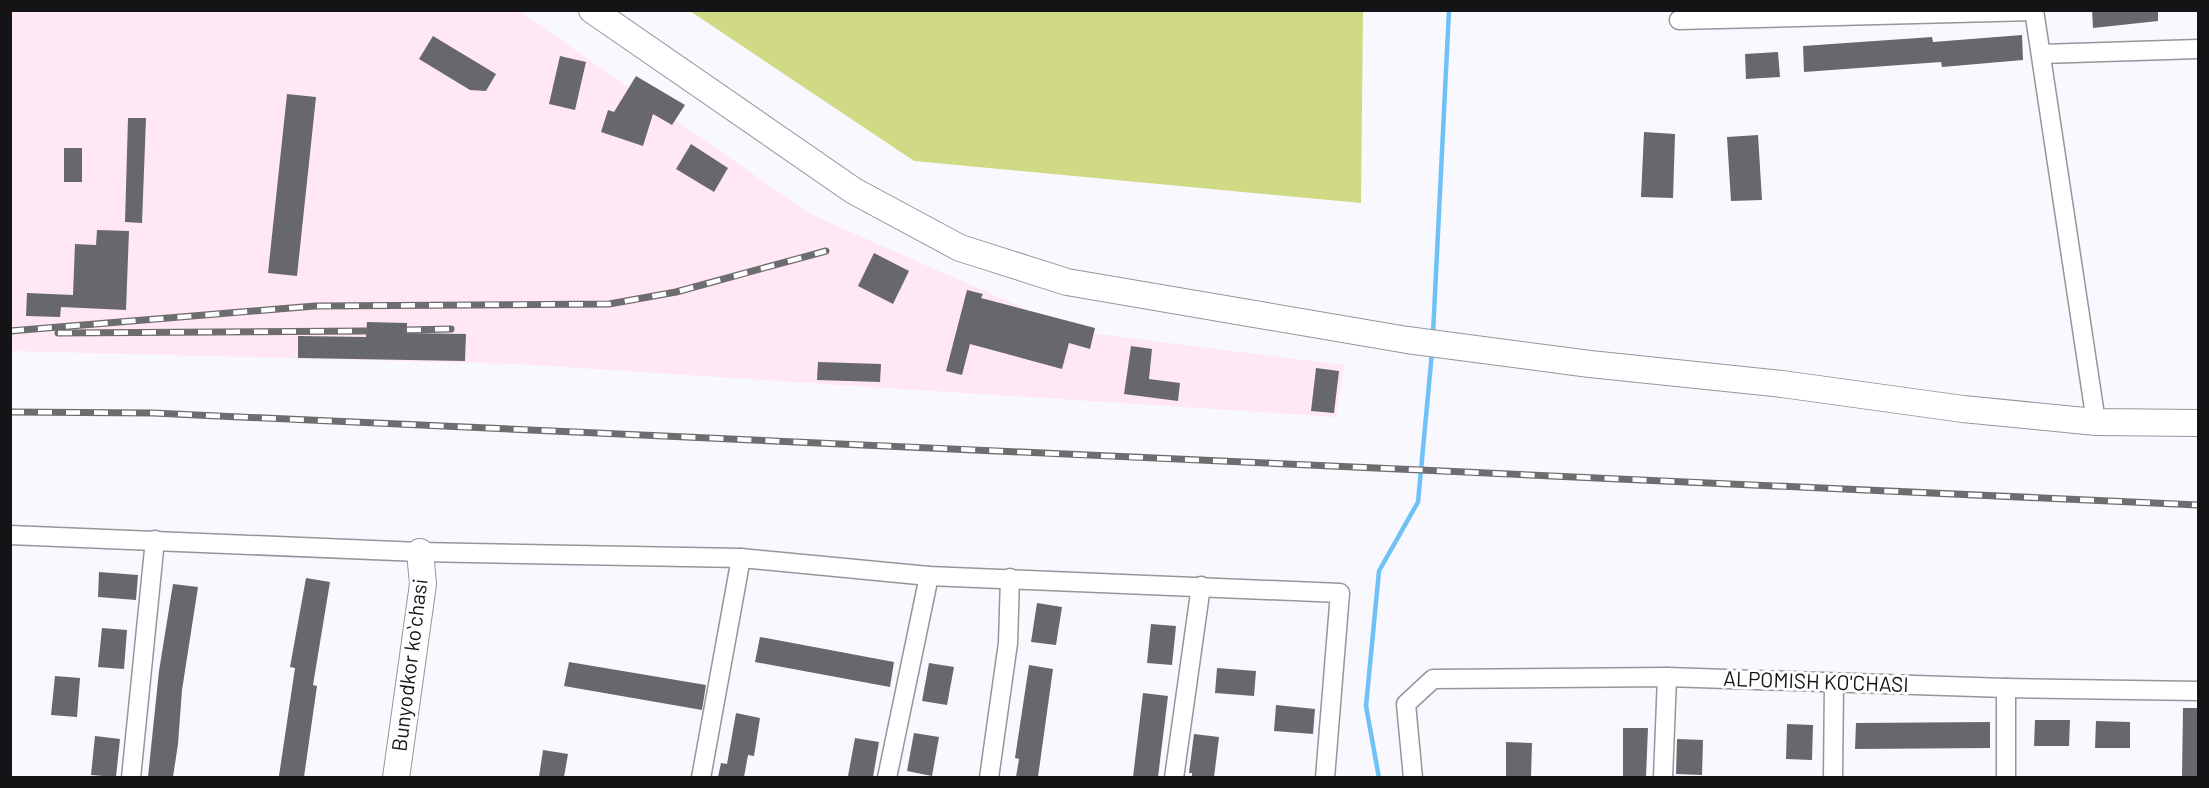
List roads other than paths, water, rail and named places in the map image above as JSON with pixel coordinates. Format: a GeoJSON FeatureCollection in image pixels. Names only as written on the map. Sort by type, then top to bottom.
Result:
{"type":"FeatureCollection","features":[{"type":"Feature","properties":{"kind":"main road"},"geometry":{"type":"LineString","coordinates":[[592,10],[854,191],[960,248],[1067,282],[1458,347],[1782,384],[1963,409],[2096,422],[2199,423]]}},
{"type":"Feature","properties":{"kind":"main road","name":"Bunyodkor koʻchasi"},"geometry":{"type":"LineString","coordinates":[[396,777],[423,584],[420,552]]}},
{"type":"Feature","properties":{"kind":"street"},"geometry":{"type":"LineString","coordinates":[[1679,20],[2034,11],[2096,422]]}},
{"type":"Feature","properties":{"kind":"street"},"geometry":{"type":"LineString","coordinates":[[2041,54],[2199,49]]}},
{"type":"Feature","properties":{"kind":"street"},"geometry":{"type":"LineString","coordinates":[[10,535],[420,552],[741,558],[929,576],[1340,593],[1325,777]]}},
{"type":"Feature","properties":{"kind":"street"},"geometry":{"type":"LineString","coordinates":[[131,777],[155,540]]}},
{"type":"Feature","properties":{"kind":"street"},"geometry":{"type":"LineString","coordinates":[[701,777],[741,558]]}},
{"type":"Feature","properties":{"kind":"street"},"geometry":{"type":"LineString","coordinates":[[887,777],[929,576]]}},
{"type":"Feature","properties":{"kind":"street"},"geometry":{"type":"LineString","coordinates":[[990,777],[1008,643],[1010,578]]}},
{"type":"Feature","properties":{"kind":"street"},"geometry":{"type":"LineString","coordinates":[[1174,777],[1201,586]]}},
{"type":"Feature","properties":{"kind":"street"},"geometry":{"type":"LineString","coordinates":[[1663,777],[1667,676]]}},
{"type":"Feature","properties":{"kind":"street","name":"ALPOMISH KO'CHASI"},"geometry":{"type":"LineString","coordinates":[[1413,777],[1406,704],[1433,679],[1667,676],[2006,688],[2199,691]]}},
{"type":"Feature","properties":{"kind":"street"},"geometry":{"type":"LineString","coordinates":[[1833,777],[1834,683]]}},
{"type":"Feature","properties":{"kind":"street"},"geometry":{"type":"LineString","coordinates":[[2006,688],[2006,777]]}},
{"type":"Feature","properties":{"kind":"waterway"},"geometry":{"type":"LineString","coordinates":[[1433,334],[1449,10]]}},
{"type":"Feature","properties":{"kind":"waterway"},"geometry":{"type":"LineString","coordinates":[[1379,778],[1366,706],[1379,571],[1418,502],[1432,352]]}},
{"type":"Feature","properties":{"kind":"railway"},"geometry":{"type":"LineString","coordinates":[[10,331],[315,306],[609,304],[676,292],[826,251]]}},
{"type":"Feature","properties":{"kind":"railway"},"geometry":{"type":"LineString","coordinates":[[407,330],[451,329]]}},
{"type":"Feature","properties":{"kind":"railway"},"geometry":{"type":"LineString","coordinates":[[58,333],[366,331]]}},
{"type":"Feature","properties":{"kind":"railway"},"geometry":{"type":"LineString","coordinates":[[10,412],[153,413],[2198,505]]}}]}
